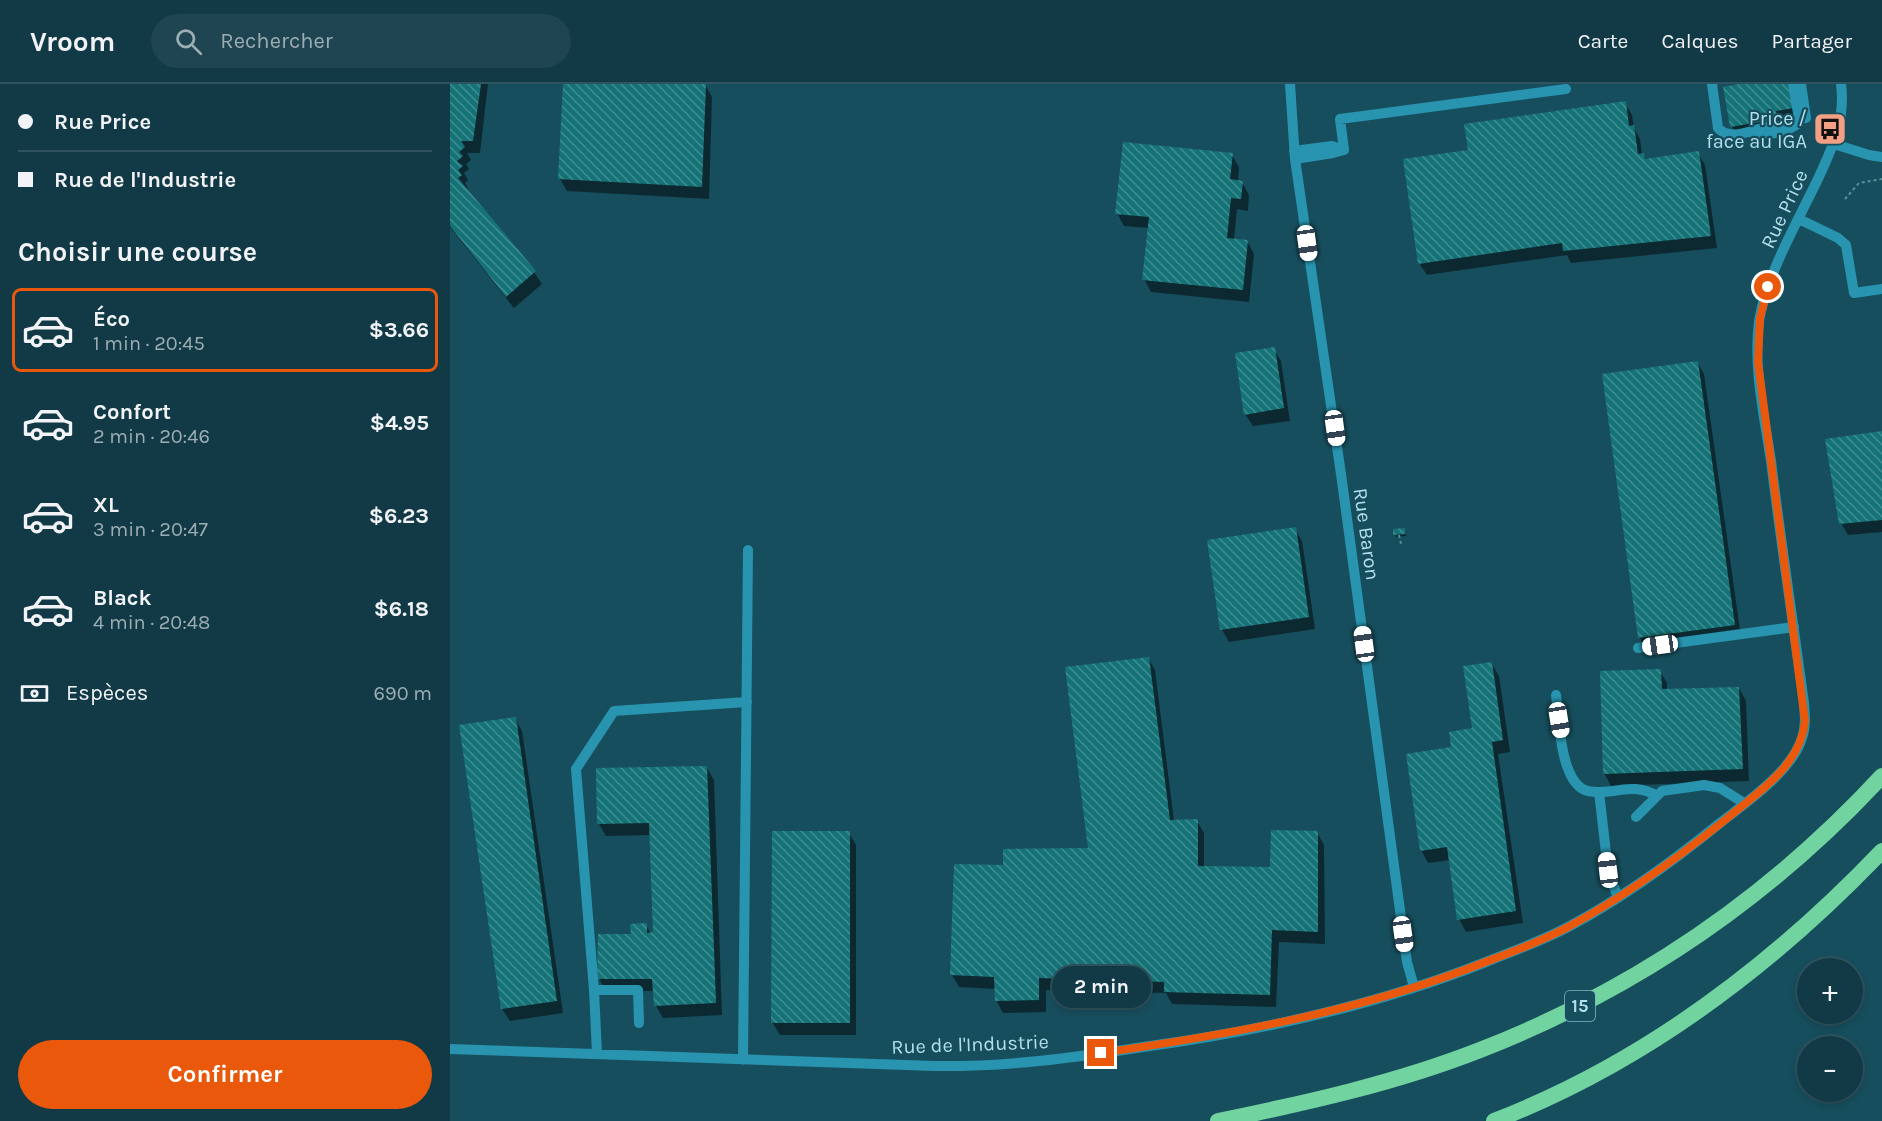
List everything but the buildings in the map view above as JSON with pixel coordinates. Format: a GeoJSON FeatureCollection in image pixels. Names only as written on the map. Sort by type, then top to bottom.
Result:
{"type":"FeatureCollection","features":[{"type":"Feature","properties":{"kind":"highway","name":"15"},"geometry":{"type":"LineString","coordinates":[[1218,1121],[1285,1107],[1422,1070],[1521,1033],[1600,996],[1666,958],[1752,896],[1812,846],[1882,776]]}},
{"type":"Feature","properties":{"kind":"highway"},"geometry":{"type":"LineString","coordinates":[[1496,1120],[1601,1071],[1704,1008],[1793,938],[1832,902],[1882,850]]}},
{"type":"Feature","properties":{"kind":"street","name":"Rue Baron"},"geometry":{"type":"LineString","coordinates":[[1290,84],[1295,155],[1407,962],[1414,987]]}},
{"type":"Feature","properties":{"kind":"street"},"geometry":{"type":"LineString","coordinates":[[1712,84],[1718,128],[1727,134],[1782,133],[1806,118],[1801,84]]}},
{"type":"Feature","properties":{"kind":"street"},"geometry":{"type":"LineString","coordinates":[[1793,84],[1797,123]]}},
{"type":"Feature","properties":{"kind":"street","name":"Rue Price"},"geometry":{"type":"LineString","coordinates":[[1801,742],[1805,721],[1804,703],[1757,352],[1760,318],[1766,292],[1833,144],[1841,117],[1841,84]]}},
{"type":"Feature","properties":{"kind":"street"},"geometry":{"type":"LineString","coordinates":[[1295,155],[1344,150],[1340,119],[1566,89]]}},
{"type":"Feature","properties":{"kind":"street"},"geometry":{"type":"LineString","coordinates":[[1833,144],[1882,157]]}},
{"type":"Feature","properties":{"kind":"street"},"geometry":{"type":"LineString","coordinates":[[1799,219],[1838,238],[1846,245],[1854,293],[1882,289]]}},
{"type":"Feature","properties":{"kind":"street"},"geometry":{"type":"LineString","coordinates":[[743,1060],[748,550]]}},
{"type":"Feature","properties":{"kind":"street"},"geometry":{"type":"LineString","coordinates":[[1638,648],[1794,627]]}},
{"type":"Feature","properties":{"kind":"street"},"geometry":{"type":"LineString","coordinates":[[1556,695],[1566,763],[1580,788],[1599,792],[1641,789],[1657,796]]}},
{"type":"Feature","properties":{"kind":"street"},"geometry":{"type":"LineString","coordinates":[[597,1054],[576,770],[614,711],[747,702]]}},
{"type":"Feature","properties":{"kind":"street","name":"Rue de l'Industrie"},"geometry":{"type":"LineString","coordinates":[[450,1049],[934,1066],[1041,1062],[1179,1042],[1288,1022],[1363,1004],[1463,971],[1566,928],[1618,898],[1661,869],[1779,773],[1801,742]]}},
{"type":"Feature","properties":{"kind":"street"},"geometry":{"type":"LineString","coordinates":[[1636,817],[1662,791],[1711,785],[1727,791],[1744,803]]}},
{"type":"Feature","properties":{"kind":"street"},"geometry":{"type":"LineString","coordinates":[[1599,792],[1608,870],[1618,898]]}},
{"type":"Feature","properties":{"kind":"street"},"geometry":{"type":"LineString","coordinates":[[594,990],[638,990],[639,1023]]}},
{"type":"Feature","properties":{"kind":"path"},"geometry":{"type":"LineString","coordinates":[[1845,199],[1859,183],[1882,179]]}},
{"type":"Feature","properties":{"kind":"path"},"geometry":{"type":"LineString","coordinates":[[1399,535],[1401,544]]}},
{"type":"Feature","properties":{"kind":"place","name":"Price / face au IGA"},"geometry":{"type":"Point","coordinates":[1830,129]}},
{"type":"Feature","properties":{"kind":"route"},"geometry":{"type":"LineString","coordinates":[[1101,1053],[1226,1034],[1329,1013],[1380,999],[1517,950],[1566,928],[1647,880],[1711,831],[1785,767],[1801,742],[1805,721],[1757,352],[1760,318],[1768,287]]}}]}
